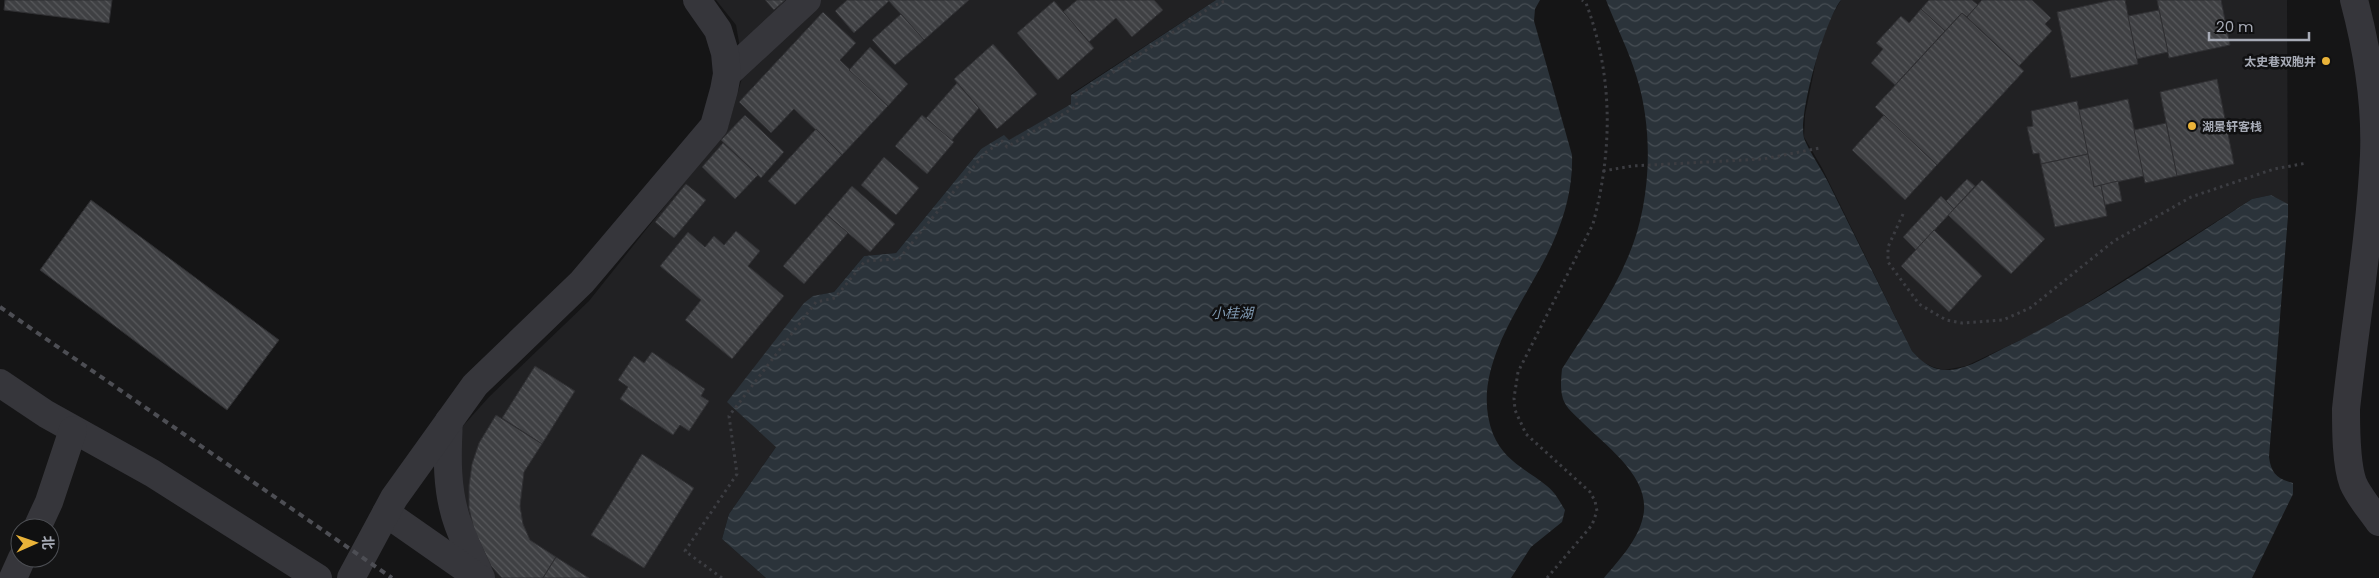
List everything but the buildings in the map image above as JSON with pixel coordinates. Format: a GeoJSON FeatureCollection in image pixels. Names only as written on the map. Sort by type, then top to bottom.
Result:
{"type":"FeatureCollection","features":[{"type":"Feature","properties":{"kind":"street"},"geometry":{"type":"LineString","coordinates":[[351,578],[394,498],[475,385],[582,282],[714,126],[726,74],[725,53],[718,30],[697,0]]}},
{"type":"Feature","properties":{"kind":"street"},"geometry":{"type":"LineString","coordinates":[[726,74],[807,0]]}},
{"type":"Feature","properties":{"kind":"street"},"geometry":{"type":"LineString","coordinates":[[2354,0],[2370,91],[2374,154],[2346,409],[2346,428],[2353,481],[2363,501],[2379,522]]}},
{"type":"Feature","properties":{"kind":"street"},"geometry":{"type":"LineString","coordinates":[[0,383],[73,430],[152,473],[318,578]]}},
{"type":"Feature","properties":{"kind":"street"},"geometry":{"type":"LineString","coordinates":[[449,421],[447,455],[450,489],[458,523],[480,578]]}},
{"type":"Feature","properties":{"kind":"street"},"geometry":{"type":"LineString","coordinates":[[42,518],[49,502],[73,430]]}},
{"type":"Feature","properties":{"kind":"street"},"geometry":{"type":"LineString","coordinates":[[386,513],[480,578]]}},
{"type":"Feature","properties":{"kind":"path"},"geometry":{"type":"LineString","coordinates":[[722,578],[685,551],[737,474],[728,416],[816,302],[835,298],[865,261],[898,259],[984,153],[1002,141],[1007,147],[1077,106],[1076,97],[1227,0]]}},
{"type":"Feature","properties":{"kind":"path"},"geometry":{"type":"LineString","coordinates":[[1547,578],[1592,525],[1597,511],[1595,501],[1590,492],[1526,434],[1515,410],[1514,398],[1518,372],[1593,224],[1608,121],[1605,69],[1597,31],[1584,1]]}},
{"type":"Feature","properties":{"kind":"path"},"geometry":{"type":"LineString","coordinates":[[1602,171],[1632,166],[1763,159],[1820,148]]}},
{"type":"Feature","properties":{"kind":"path"},"geometry":{"type":"LineString","coordinates":[[1903,214],[1888,247],[1888,262],[1919,304],[1946,320],[1954,322],[2002,320],[2030,308],[2114,241],[2192,197],[2274,169],[2307,163]]}},
{"type":"Feature","properties":{"kind":"shaded area"},"geometry":{"type":"Polygon","coordinates":[[[716,0],[1216,0],[1071,94],[1071,104],[1008,141],[981,149],[896,253],[864,256],[834,292],[814,296],[776,447],[729,514],[722,539],[766,578],[493,578],[467,520],[457,455],[463,426],[489,397],[589,301],[728,127],[744,71],[736,25],[716,0]]]}},
{"type":"Feature","properties":{"kind":"shaded area"},"geometry":{"type":"Polygon","coordinates":[[[1841,0],[2287,0],[2288,216],[2287,204],[2271,195],[2252,199],[2052,325],[1966,366],[1944,370],[1933,367],[1921,361],[1912,351],[1822,168],[1804,137],[1805,115],[1816,61],[1827,24],[1841,0]]]}},
{"type":"Feature","properties":{"kind":"water","name":"小桂湖"},"geometry":{"type":"Polygon","coordinates":[[[1216,0],[1540,0],[1535,9],[1534,21],[1572,155],[1570,188],[1554,240],[1504,334],[1494,358],[1488,383],[1487,409],[1493,434],[1503,451],[1516,464],[1547,486],[1557,497],[1565,510],[1562,522],[1531,547],[1511,578],[766,578],[722,539],[729,514],[776,447],[727,402],[804,303],[813,296],[834,292],[864,256],[896,253],[981,149],[1004,135],[1009,140],[1071,104],[1071,95],[1216,0]]]}},
{"type":"Feature","properties":{"kind":"water"},"geometry":{"type":"Polygon","coordinates":[[[1606,0],[1841,0],[1828,27],[1814,68],[1805,109],[1804,138],[1828,182],[1912,351],[1922,361],[1934,368],[1952,370],[1967,366],[2036,332],[2130,277],[2252,199],[2271,195],[2288,204],[2269,457],[2271,468],[2276,475],[2283,480],[2293,483],[2293,494],[2252,578],[1604,578],[1627,549],[1641,525],[1644,503],[1641,489],[1625,464],[1566,405],[1562,395],[1561,384],[1562,369],[1606,300],[1628,257],[1642,214],[1648,168],[1646,122],[1637,78],[1606,0]]]}},
{"type":"Feature","properties":{"kind":"railway"},"geometry":{"type":"LineString","coordinates":[[0,307],[392,578]]}},
{"type":"Feature","properties":{"kind":"place","name":"太史巷双胞井"},"geometry":{"type":"Point","coordinates":[2326,61]}},
{"type":"Feature","properties":{"kind":"place","name":"湖景轩客栈"},"geometry":{"type":"Point","coordinates":[2192,126]}}]}
